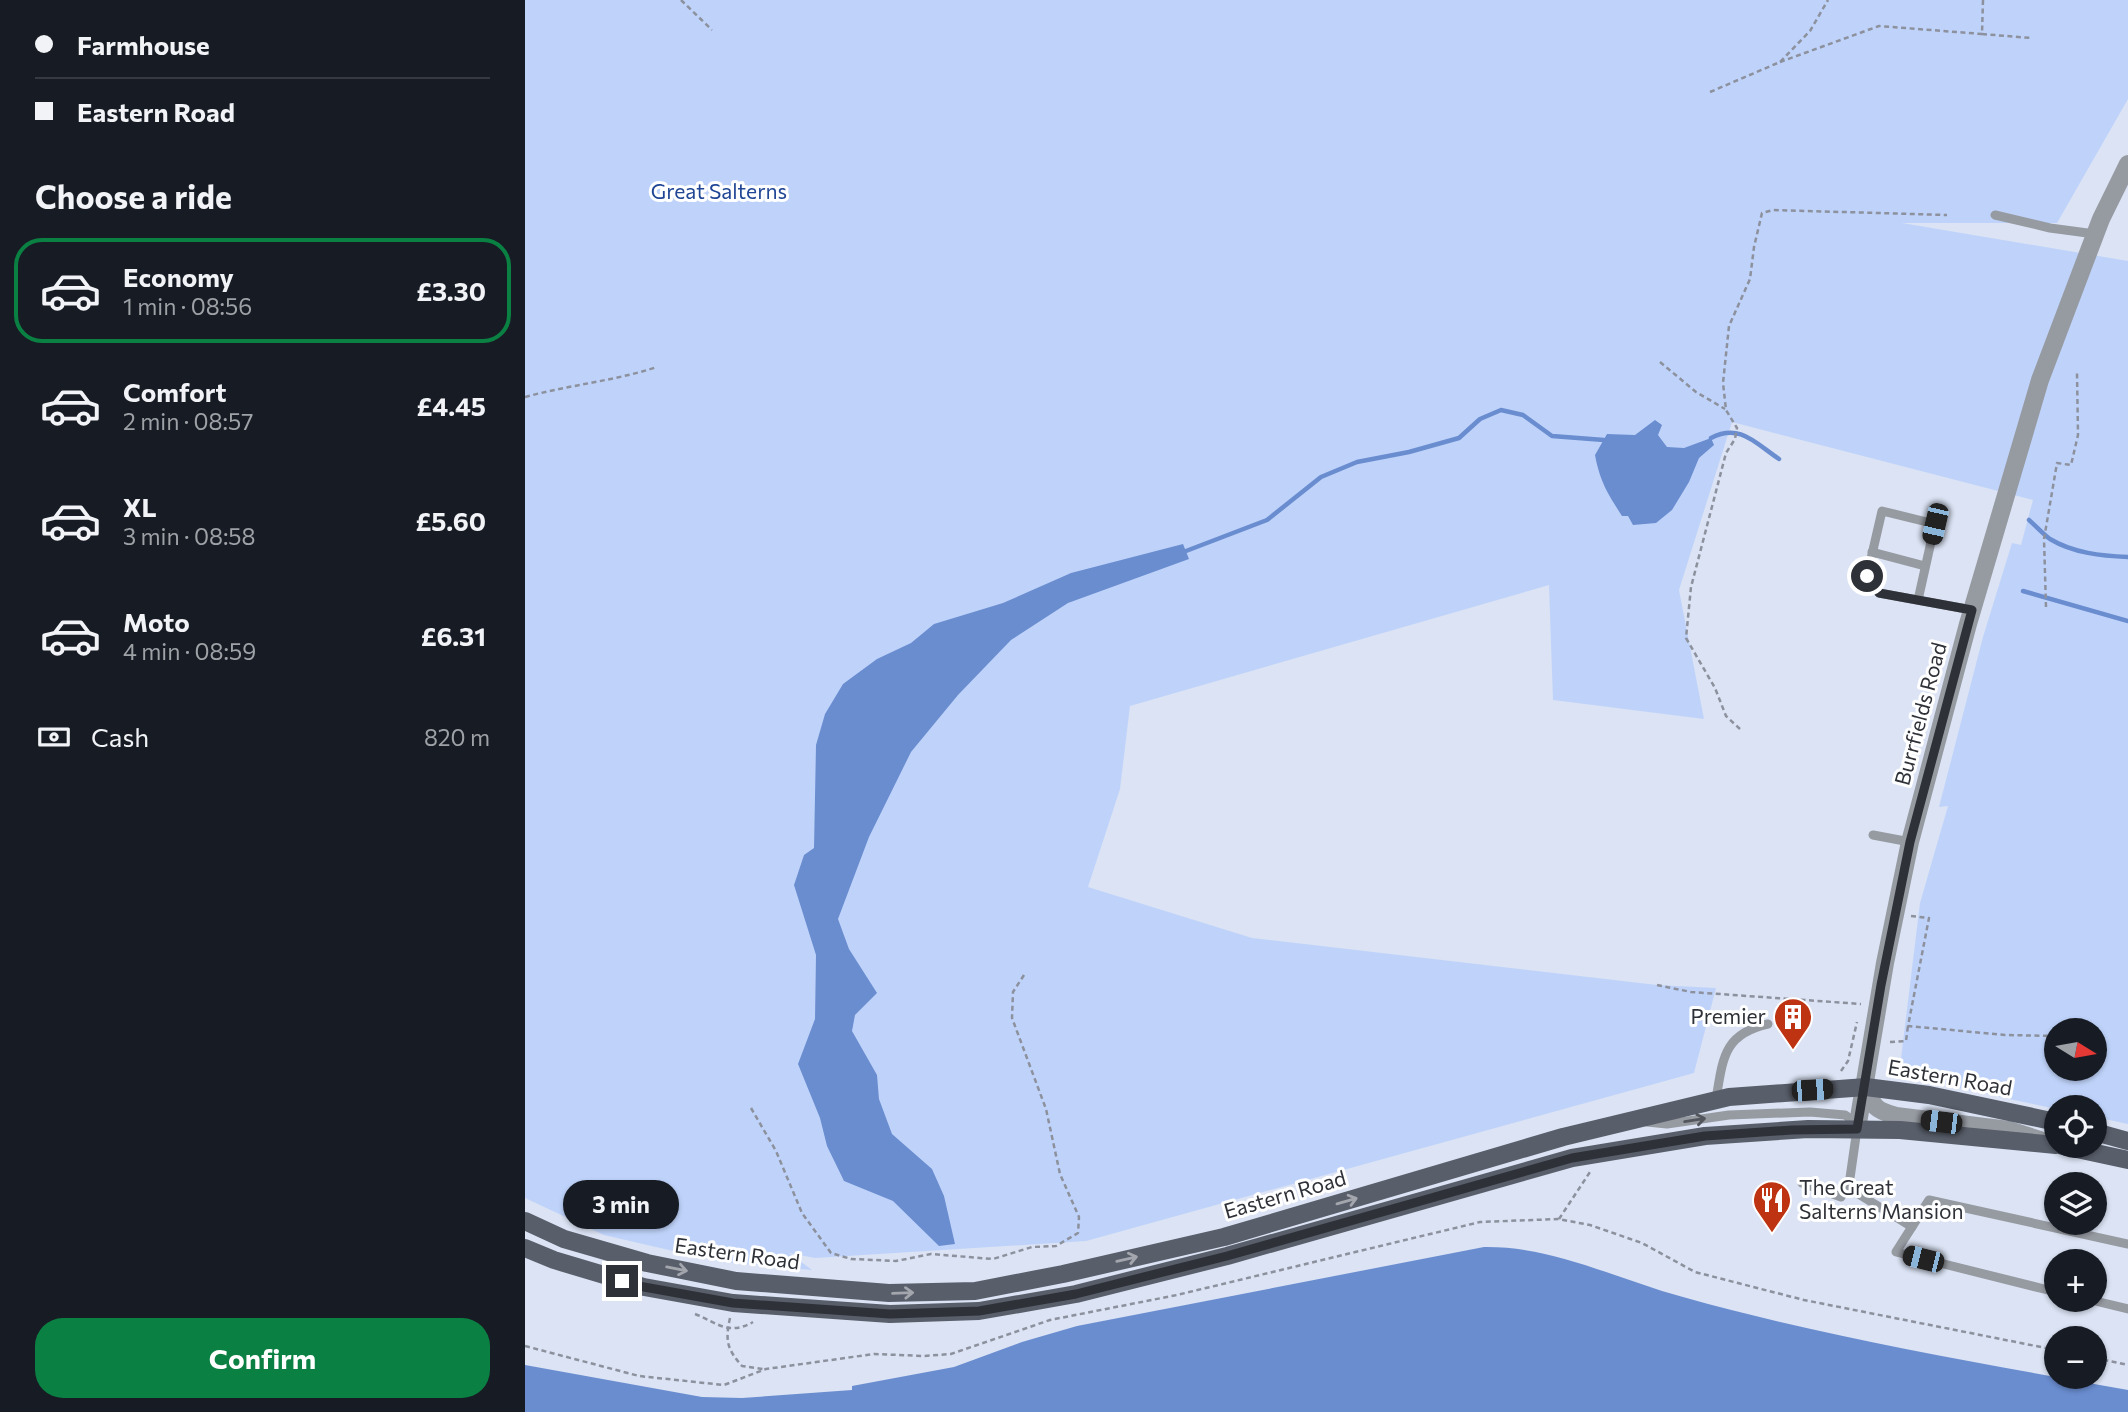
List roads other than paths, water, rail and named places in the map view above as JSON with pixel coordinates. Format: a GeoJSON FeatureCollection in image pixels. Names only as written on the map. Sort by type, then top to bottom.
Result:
{"type":"FeatureCollection","features":[{"type":"Feature","properties":{"kind":"main road","name":"Eastern Road"},"geometry":{"type":"LineString","coordinates":[[525,1221],[564,1239],[647,1263],[736,1280],[889,1293],[975,1291],[1224,1237],[1628,1120],[1716,1099],[1866,1087],[1929,1095],[2044,1119]]}},
{"type":"Feature","properties":{"kind":"main road","name":"Eastern Road"},"geometry":{"type":"LineString","coordinates":[[525,1248],[554,1260],[644,1287],[733,1303],[890,1314],[979,1311],[1076,1294],[1227,1256],[1572,1158],[1705,1136],[1857,1129],[1900,1130],[2044,1144]]}},
{"type":"Feature","properties":{"kind":"main road"},"geometry":{"type":"LineString","coordinates":[[2107,1135],[2128,1141]]}},
{"type":"Feature","properties":{"kind":"main road"},"geometry":{"type":"LineString","coordinates":[[2107,1155],[2128,1160]]}},
{"type":"Feature","properties":{"kind":"street","name":"Burrfields Road"},"geometry":{"type":"LineString","coordinates":[[1857,1129],[1910,842],[1972,610],[2040,380],[2095,234],[2128,164]]}},
{"type":"Feature","properties":{"kind":"street"},"geometry":{"type":"LineString","coordinates":[[1866,1087],[1873,1106],[1881,1112],[2009,1130],[2044,1141]]}},
{"type":"Feature","properties":{"kind":"lane"},"geometry":{"type":"LineString","coordinates":[[1995,215],[2050,228],[2095,234]]}},
{"type":"Feature","properties":{"kind":"lane"},"geometry":{"type":"LineString","coordinates":[[1918,600],[1935,524],[1882,512],[1867,576],[1879,593],[1972,610]]}},
{"type":"Feature","properties":{"kind":"lane"},"geometry":{"type":"LineString","coordinates":[[1872,552],[1925,566]]}},
{"type":"Feature","properties":{"kind":"lane"},"geometry":{"type":"LineString","coordinates":[[1873,835],[1910,842]]}},
{"type":"Feature","properties":{"kind":"lane"},"geometry":{"type":"LineString","coordinates":[[1716,1099],[1729,1045],[1738,1035],[1752,1027],[1768,1024]]}},
{"type":"Feature","properties":{"kind":"lane"},"geometry":{"type":"LineString","coordinates":[[1628,1120],[1667,1124],[1729,1115],[1810,1112],[1845,1115],[1857,1129],[1847,1187],[1841,1196],[1802,1183]]}},
{"type":"Feature","properties":{"kind":"lane"},"geometry":{"type":"LineString","coordinates":[[1847,1187],[1912,1227]]}},
{"type":"Feature","properties":{"kind":"lane"},"geometry":{"type":"LineString","coordinates":[[2044,1289],[1896,1252],[1929,1200],[2128,1244]]}},
{"type":"Feature","properties":{"kind":"lane"},"geometry":{"type":"LineString","coordinates":[[2107,1304],[2128,1309]]}},
{"type":"Feature","properties":{"kind":"water"},"geometry":{"type":"Polygon","coordinates":[[[1655,420],[1662,425],[1658,435],[1667,447],[1684,448],[1711,438],[1714,445],[1699,458],[1689,482],[1672,510],[1656,523],[1633,525],[1628,516],[1622,516],[1609,494],[1599,473],[1595,455],[1607,434],[1635,435],[1655,420]]]}},
{"type":"Feature","properties":{"kind":"water"},"geometry":{"type":"Polygon","coordinates":[[[1183,544],[1189,559],[1068,603],[1011,640],[958,695],[911,752],[869,837],[838,919],[849,949],[877,993],[855,1015],[852,1031],[877,1075],[879,1099],[892,1134],[932,1169],[944,1196],[955,1244],[939,1246],[893,1201],[844,1181],[827,1146],[820,1118],[798,1064],[815,1019],[816,955],[794,885],[804,855],[814,848],[816,745],[825,714],[843,684],[877,659],[911,643],[934,624],[1003,603],[1071,573],[1183,544]]]}},
{"type":"Feature","properties":{"kind":"water"},"geometry":{"type":"Polygon","coordinates":[[[1484,1247],[1510,1248],[1585,1265],[1658,1290],[1738,1312],[1904,1349],[2044,1375],[2044,1389],[2107,1389],[2107,1386],[2128,1390],[2128,1412],[525,1412],[525,1365],[702,1397],[742,1398],[852,1390],[852,1386],[954,1367],[1022,1342],[1077,1326],[1484,1247]]]}},
{"type":"Feature","properties":{"kind":"waterway"},"geometry":{"type":"LineString","coordinates":[[1186,551],[1267,520],[1321,477],[1357,462],[1409,452],[1459,438],[1480,419],[1501,410],[1523,415],[1552,436],[1604,440]]}},
{"type":"Feature","properties":{"kind":"waterway"},"geometry":{"type":"LineString","coordinates":[[1711,438],[1721,434],[1739,434],[1755,441],[1779,459]]}},
{"type":"Feature","properties":{"kind":"waterway"},"geometry":{"type":"LineString","coordinates":[[2029,520],[2050,539],[2068,548],[2098,555],[2128,557]]}},
{"type":"Feature","properties":{"kind":"waterway"},"geometry":{"type":"LineString","coordinates":[[2023,591],[2128,621]]}},
{"type":"Feature","properties":{"kind":"place","name":"Premier"},"geometry":{"type":"Point","coordinates":[1793,1051]}},
{"type":"Feature","properties":{"kind":"place","name":"The Great Salterns Mansion"},"geometry":{"type":"Point","coordinates":[1772,1234]}},
{"type":"Feature","properties":{"kind":"park label","name":"Great Salterns"},"geometry":{"type":"Point","coordinates":[719,192]}}]}
